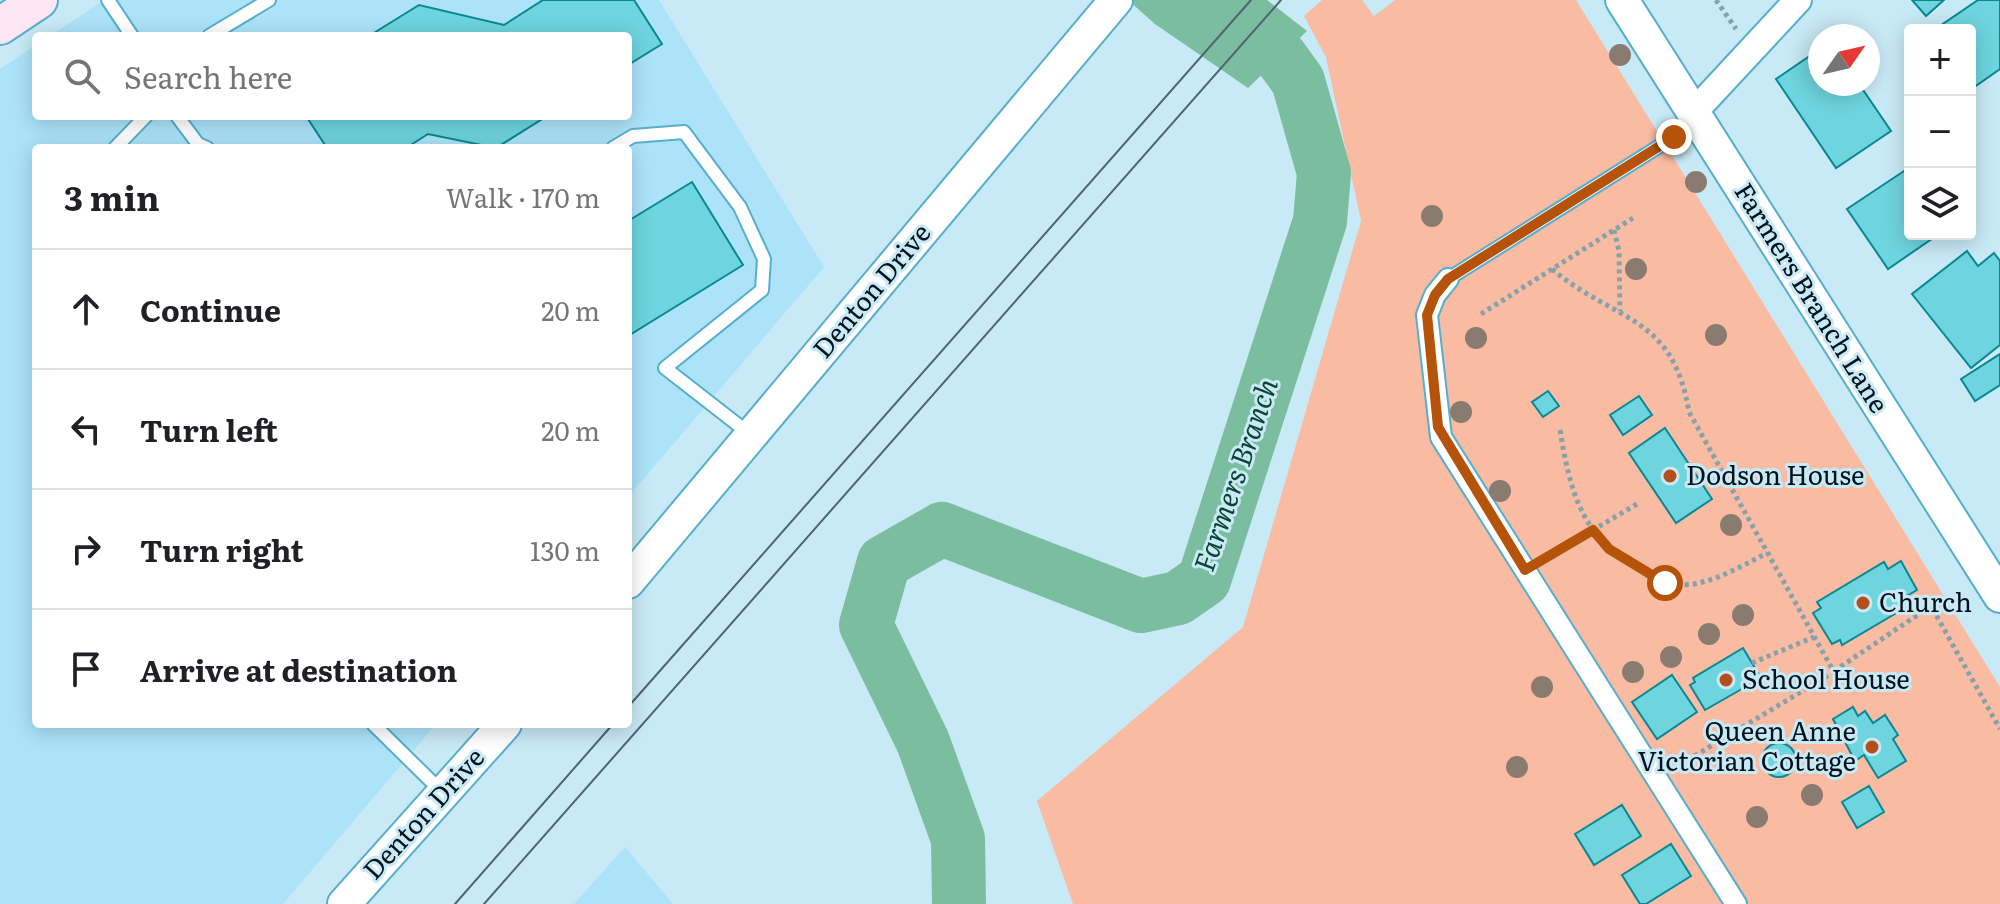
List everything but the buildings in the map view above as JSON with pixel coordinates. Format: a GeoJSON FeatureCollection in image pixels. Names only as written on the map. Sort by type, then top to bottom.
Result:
{"type":"FeatureCollection","features":[{"type":"Feature","properties":{"kind":"main road"},"geometry":{"type":"LineString","coordinates":[[0,26],[39,0]]}},
{"type":"Feature","properties":{"kind":"street","name":"Farmers Branch Lane"},"geometry":{"type":"LineString","coordinates":[[1622,0],[2000,596]]}},
{"type":"Feature","properties":{"kind":"street"},"geometry":{"type":"LineString","coordinates":[[1694,112],[1798,0]]}},
{"type":"Feature","properties":{"kind":"street","name":"Denton Drive"},"geometry":{"type":"LineString","coordinates":[[632,577],[1114,2]]}},
{"type":"Feature","properties":{"kind":"street"},"geometry":{"type":"LineString","coordinates":[[1448,279],[1435,295],[1427,315],[1438,427],[1736,904]]}},
{"type":"Feature","properties":{"kind":"street","name":"Denton Drive"},"geometry":{"type":"LineString","coordinates":[[344,904],[501,728]]}},
{"type":"Feature","properties":{"kind":"lane"},"geometry":{"type":"LineString","coordinates":[[108,0],[129,32]]}},
{"type":"Feature","properties":{"kind":"lane"},"geometry":{"type":"LineString","coordinates":[[216,32],[269,0]]}},
{"type":"Feature","properties":{"kind":"lane"},"geometry":{"type":"LineString","coordinates":[[1448,279],[1674,137],[1694,112]]}},
{"type":"Feature","properties":{"kind":"lane"},"geometry":{"type":"LineString","coordinates":[[119,144],[142,120]]}},
{"type":"Feature","properties":{"kind":"lane"},"geometry":{"type":"LineString","coordinates":[[180,120],[198,144]]}},
{"type":"Feature","properties":{"kind":"lane"},"geometry":{"type":"LineString","coordinates":[[620,144],[633,136],[684,132],[740,207],[764,259],[762,290],[665,368],[751,435]]}},
{"type":"Feature","properties":{"kind":"lane"},"geometry":{"type":"LineString","coordinates":[[377,728],[443,793]]}},
{"type":"Feature","properties":{"kind":"path"},"geometry":{"type":"LineString","coordinates":[[1481,314],[1633,218]]}},
{"type":"Feature","properties":{"kind":"path"},"geometry":{"type":"LineString","coordinates":[[1614,230],[1619,251],[1620,311]]}},
{"type":"Feature","properties":{"kind":"path"},"geometry":{"type":"LineString","coordinates":[[1552,269],[1571,286],[1620,311],[1662,342],[1684,381],[1689,412],[1834,671]]}},
{"type":"Feature","properties":{"kind":"path"},"geometry":{"type":"LineString","coordinates":[[1560,430],[1568,482],[1593,530],[1609,549],[1665,583],[1692,585],[1719,577],[1767,553]]}},
{"type":"Feature","properties":{"kind":"path"},"geometry":{"type":"LineString","coordinates":[[1525,570],[1637,504]]}},
{"type":"Feature","properties":{"kind":"path"},"geometry":{"type":"LineString","coordinates":[[1657,779],[1834,671],[1931,606],[2000,729]]}},
{"type":"Feature","properties":{"kind":"path"},"geometry":{"type":"LineString","coordinates":[[1752,663],[1814,637]]}},
{"type":"Feature","properties":{"kind":"shaded area"},"geometry":{"type":"Polygon","coordinates":[[[104,0],[659,0],[824,267],[632,492],[632,144],[32,144],[32,728],[433,728],[283,904],[0,904],[0,69],[32,48],[32,120],[632,120],[632,32],[56,32],[104,0]]]}},
{"type":"Feature","properties":{"kind":"shaded area"},"geometry":{"type":"Polygon","coordinates":[[[1128,0],[1267,0],[1307,31],[1248,88],[1155,24],[1128,0]]]}},
{"type":"Feature","properties":{"kind":"shaded area"},"geometry":{"type":"Polygon","coordinates":[[[1322,0],[1362,0],[1374,16],[1395,0],[1576,0],[2000,687],[2000,904],[1073,904],[1037,801],[1243,627],[1361,221],[1326,57],[1304,16],[1322,0]]]}},
{"type":"Feature","properties":{"kind":"shaded area"},"geometry":{"type":"Polygon","coordinates":[[[625,847],[673,904],[574,904],[625,847]]]}},
{"type":"Feature","properties":{"kind":"waterway","name":"Farmers Branch"},"geometry":{"type":"LineString","coordinates":[[959,904],[958,839],[923,742],[866,625],[884,562],[942,529],[1141,606],[1178,598],[1204,580],[1320,221],[1324,173],[1298,81],[1280,56]]}},
{"type":"Feature","properties":{"kind":"tram line"},"geometry":{"type":"LineString","coordinates":[[632,702],[1251,0]]}},
{"type":"Feature","properties":{"kind":"tram line"},"geometry":{"type":"LineString","coordinates":[[484,904],[1281,0]]}},
{"type":"Feature","properties":{"kind":"tram line"},"geometry":{"type":"LineString","coordinates":[[455,904],[609,728]]}},
{"type":"Feature","properties":{"kind":"place","name":"Dodson House"},"geometry":{"type":"Point","coordinates":[1670,476]}},
{"type":"Feature","properties":{"kind":"place","name":"Church"},"geometry":{"type":"Point","coordinates":[1863,603]}},
{"type":"Feature","properties":{"kind":"place","name":"School House"},"geometry":{"type":"Point","coordinates":[1726,680]}},
{"type":"Feature","properties":{"kind":"place","name":"Queen Anne Victorian Cottage"},"geometry":{"type":"Point","coordinates":[1872,747]}},
{"type":"Feature","properties":{"kind":"route"},"geometry":{"type":"LineString","coordinates":[[1665,583],[1609,549],[1593,530],[1525,570],[1441,437],[1427,315],[1435,295],[1448,279],[1674,137]]}}]}
